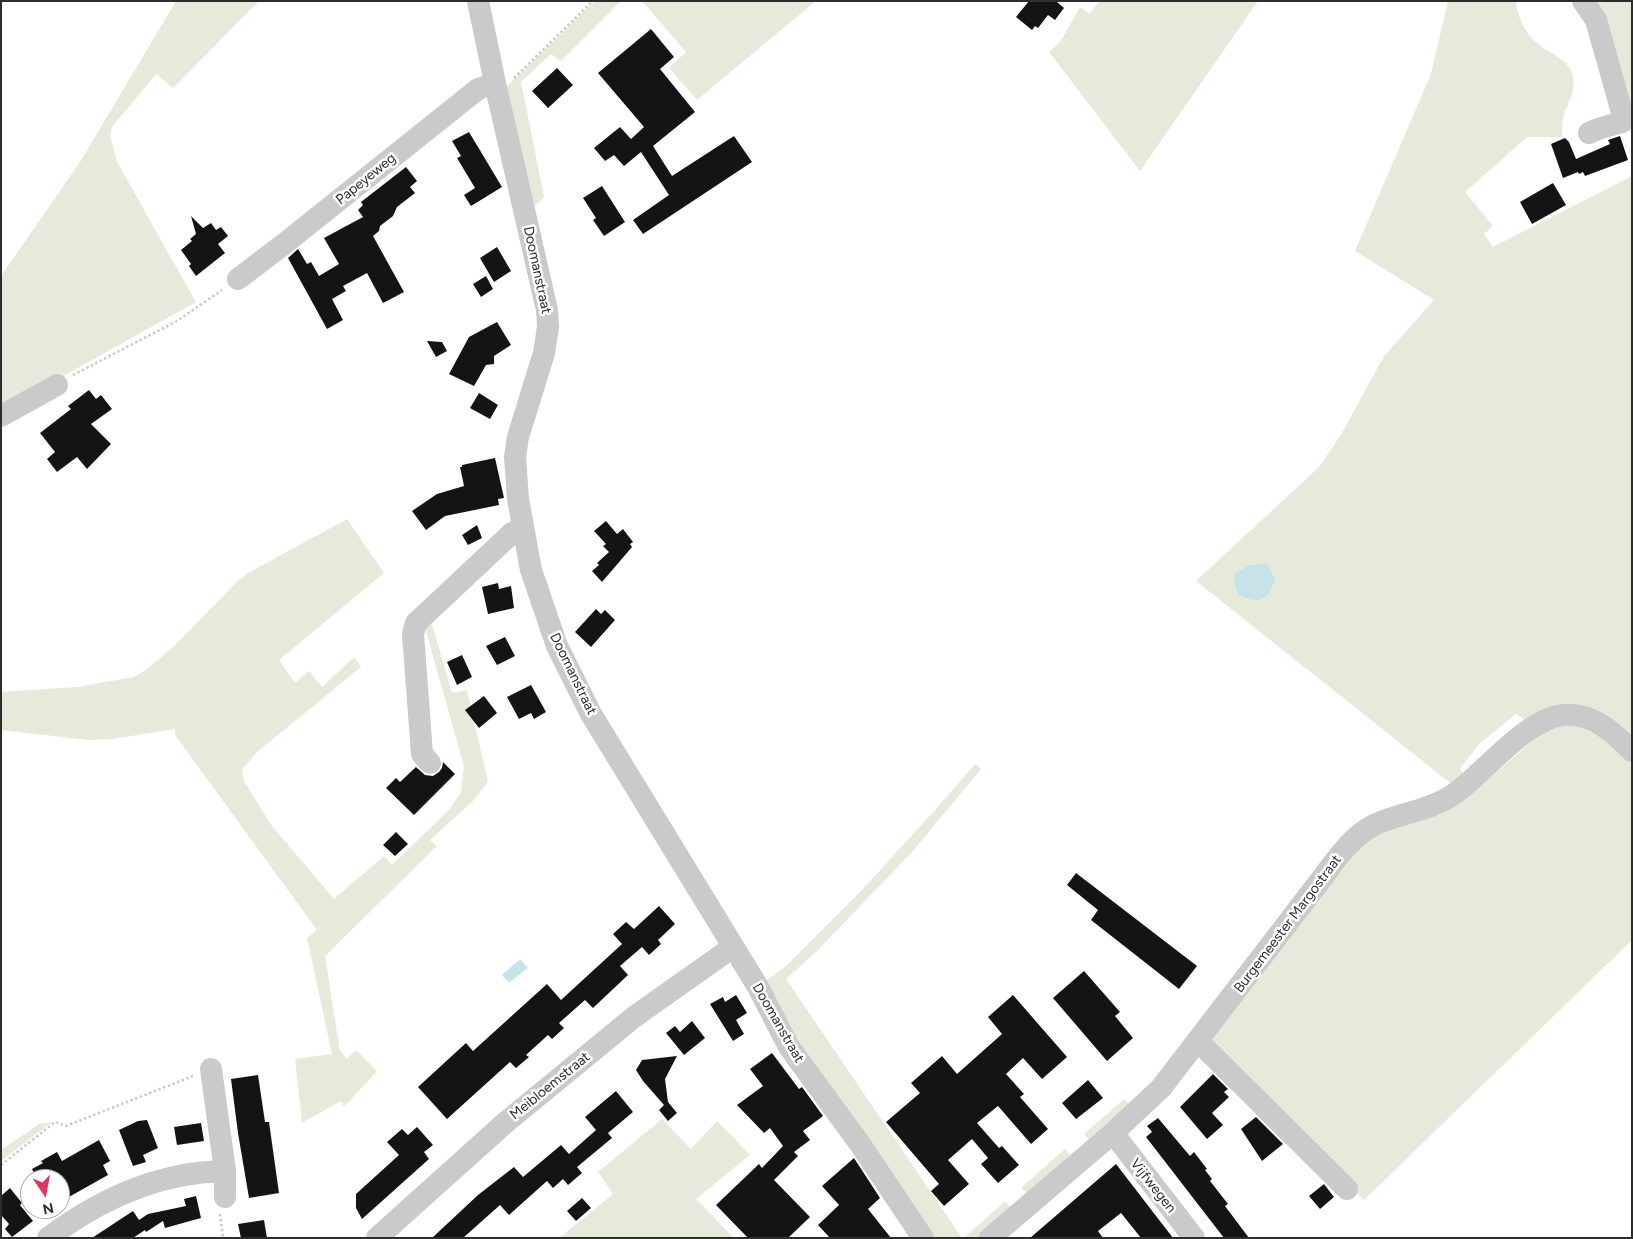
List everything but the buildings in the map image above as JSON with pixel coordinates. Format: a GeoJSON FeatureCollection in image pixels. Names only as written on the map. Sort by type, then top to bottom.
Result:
{"type":"FeatureCollection","features":[{"type":"Feature","properties":{"kind":"street","name":"Doomanstraat"},"geometry":{"type":"LineString","coordinates":[[478,1],[548,318],[544,352],[518,437],[515,457],[518,499],[531,570],[557,646],[591,714],[758,987],[788,1047],[860,1144],[923,1238]]}},
{"type":"Feature","properties":{"kind":"street"},"geometry":{"type":"LineString","coordinates":[[1583,1],[1596,20],[1623,116],[1622,122],[1598,128],[1589,134]]}},
{"type":"Feature","properties":{"kind":"street","name":"Papeyeweg"},"geometry":{"type":"LineString","coordinates":[[238,279],[478,89],[496,86]]}},
{"type":"Feature","properties":{"kind":"street"},"geometry":{"type":"LineString","coordinates":[[1,416],[57,385]]}},
{"type":"Feature","properties":{"kind":"street"},"geometry":{"type":"LineString","coordinates":[[430,763],[422,754],[413,634],[416,623],[512,533],[523,528]]}},
{"type":"Feature","properties":{"kind":"street","name":"Burgemeester Margostraat"},"geometry":{"type":"LineString","coordinates":[[1001,1234],[1161,1088],[1323,877],[1359,835],[1376,824],[1426,807],[1453,794],[1526,732],[1541,722],[1562,715],[1580,716],[1600,723],[1616,735],[1632,751]]}},
{"type":"Feature","properties":{"kind":"street","name":"Meibloemstraat"},"geometry":{"type":"LineString","coordinates":[[377,1238],[505,1123],[634,1017],[733,947]]}},
{"type":"Feature","properties":{"kind":"street"},"geometry":{"type":"LineString","coordinates":[[1198,1041],[1347,1189]]}},
{"type":"Feature","properties":{"kind":"street"},"geometry":{"type":"LineString","coordinates":[[211,1069],[225,1171],[225,1197]]}},
{"type":"Feature","properties":{"kind":"street","name":"Vijfwegen"},"geometry":{"type":"LineString","coordinates":[[1113,1133],[1194,1238]]}},
{"type":"Feature","properties":{"kind":"street"},"geometry":{"type":"LineString","coordinates":[[48,1238],[85,1212],[108,1200],[155,1181],[203,1172],[225,1171]]}},
{"type":"Feature","properties":{"kind":"path"},"geometry":{"type":"LineString","coordinates":[[496,86],[502,88],[594,1]]}},
{"type":"Feature","properties":{"kind":"path"},"geometry":{"type":"LineString","coordinates":[[57,385],[177,321],[238,279]]}},
{"type":"Feature","properties":{"kind":"path"},"geometry":{"type":"LineString","coordinates":[[1,1165],[55,1122],[66,1126],[211,1069]]}},
{"type":"Feature","properties":{"kind":"path"},"geometry":{"type":"LineString","coordinates":[[223,1238],[219,1211],[225,1197]]}},
{"type":"Feature","properties":{"kind":"shaded area"},"geometry":{"type":"Polygon","coordinates":[[[176,1],[259,1],[173,88],[156,74],[112,127],[110,136],[117,162],[196,302],[1,411],[1,276],[80,162],[176,1]]]}},
{"type":"Feature","properties":{"kind":"shaded area"},"geometry":{"type":"Polygon","coordinates":[[[595,1],[621,1],[561,61],[551,54],[521,82],[544,197],[535,206],[529,207],[503,90],[595,1]]]}},
{"type":"Feature","properties":{"kind":"shaded area"},"geometry":{"type":"Polygon","coordinates":[[[642,1],[816,1],[697,100],[669,68],[686,52],[642,1]]]}},
{"type":"Feature","properties":{"kind":"shaded area"},"geometry":{"type":"Polygon","coordinates":[[[1099,1],[1258,1],[1140,171],[1049,52],[1061,41],[1080,7],[1090,14],[1099,1]]]}},
{"type":"Feature","properties":{"kind":"shaded area"},"geometry":{"type":"Polygon","coordinates":[[[1448,1],[1520,1],[1516,3],[1517,9],[1520,20],[1526,30],[1537,43],[1568,66],[1574,82],[1573,91],[1563,117],[1562,137],[1527,137],[1465,192],[1493,226],[1484,234],[1493,247],[1632,176],[1632,738],[1609,720],[1527,721],[1516,714],[1479,744],[1460,769],[1466,776],[1454,786],[1196,581],[1319,467],[1342,433],[1384,356],[1434,300],[1355,251],[1431,74],[1448,1]]]}},
{"type":"Feature","properties":{"kind":"shaded area"},"geometry":{"type":"Polygon","coordinates":[[[1588,1],[1632,1],[1632,137],[1598,18],[1588,1]]]}},
{"type":"Feature","properties":{"kind":"shaded area"},"geometry":{"type":"Polygon","coordinates":[[[347,519],[384,573],[279,660],[295,683],[309,671],[322,687],[354,657],[361,667],[256,753],[242,770],[244,781],[272,826],[334,899],[384,856],[392,865],[450,809],[461,792],[464,766],[425,628],[432,624],[452,693],[467,690],[488,782],[472,802],[430,840],[437,846],[325,956],[340,1051],[347,1059],[356,1050],[377,1071],[344,1107],[341,1101],[302,1123],[295,1059],[332,1054],[307,938],[317,930],[175,735],[175,729],[113,739],[88,740],[1,730],[1,692],[77,687],[134,677],[147,669],[173,647],[248,573],[347,519]]]}},
{"type":"Feature","properties":{"kind":"shaded area"},"geometry":{"type":"Polygon","coordinates":[[[1573,721],[1604,740],[1632,764],[1632,940],[1364,1200],[1214,1051],[1211,1043],[1212,1034],[1366,840],[1482,785],[1544,731],[1573,721]]]}},
{"type":"Feature","properties":{"kind":"shaded area"},"geometry":{"type":"Polygon","coordinates":[[[975,764],[981,769],[912,852],[817,951],[786,979],[962,1238],[930,1238],[799,1048],[762,983],[784,968],[861,891],[975,764]]]}},
{"type":"Feature","properties":{"kind":"shaded area"},"geometry":{"type":"Polygon","coordinates":[[[1124,1099],[1130,1105],[1089,1139],[1084,1134],[1124,1099]]]}},
{"type":"Feature","properties":{"kind":"shaded area"},"geometry":{"type":"Polygon","coordinates":[[[662,1119],[691,1149],[717,1121],[750,1155],[696,1199],[734,1238],[559,1238],[613,1194],[598,1172],[662,1119]]]}},
{"type":"Feature","properties":{"kind":"shaded area"},"geometry":{"type":"Polygon","coordinates":[[[52,1122],[1,1161],[1,1150],[39,1124],[52,1122]]]}},
{"type":"Feature","properties":{"kind":"shaded area"},"geometry":{"type":"Polygon","coordinates":[[[1065,1149],[1070,1155],[1069,1158],[1028,1193],[1021,1188],[1065,1149]]]}},
{"type":"Feature","properties":{"kind":"shaded area"},"geometry":{"type":"Polygon","coordinates":[[[1005,1201],[1011,1208],[978,1238],[964,1238],[1005,1201]]]}},
{"type":"Feature","properties":{"kind":"water"},"geometry":{"type":"Polygon","coordinates":[[[1267,564],[1275,579],[1266,597],[1252,600],[1238,595],[1234,574],[1249,565],[1267,564]]]}},
{"type":"Feature","properties":{"kind":"water"},"geometry":{"type":"Polygon","coordinates":[[[520,959],[528,968],[509,983],[502,975],[520,959]]]}}]}
